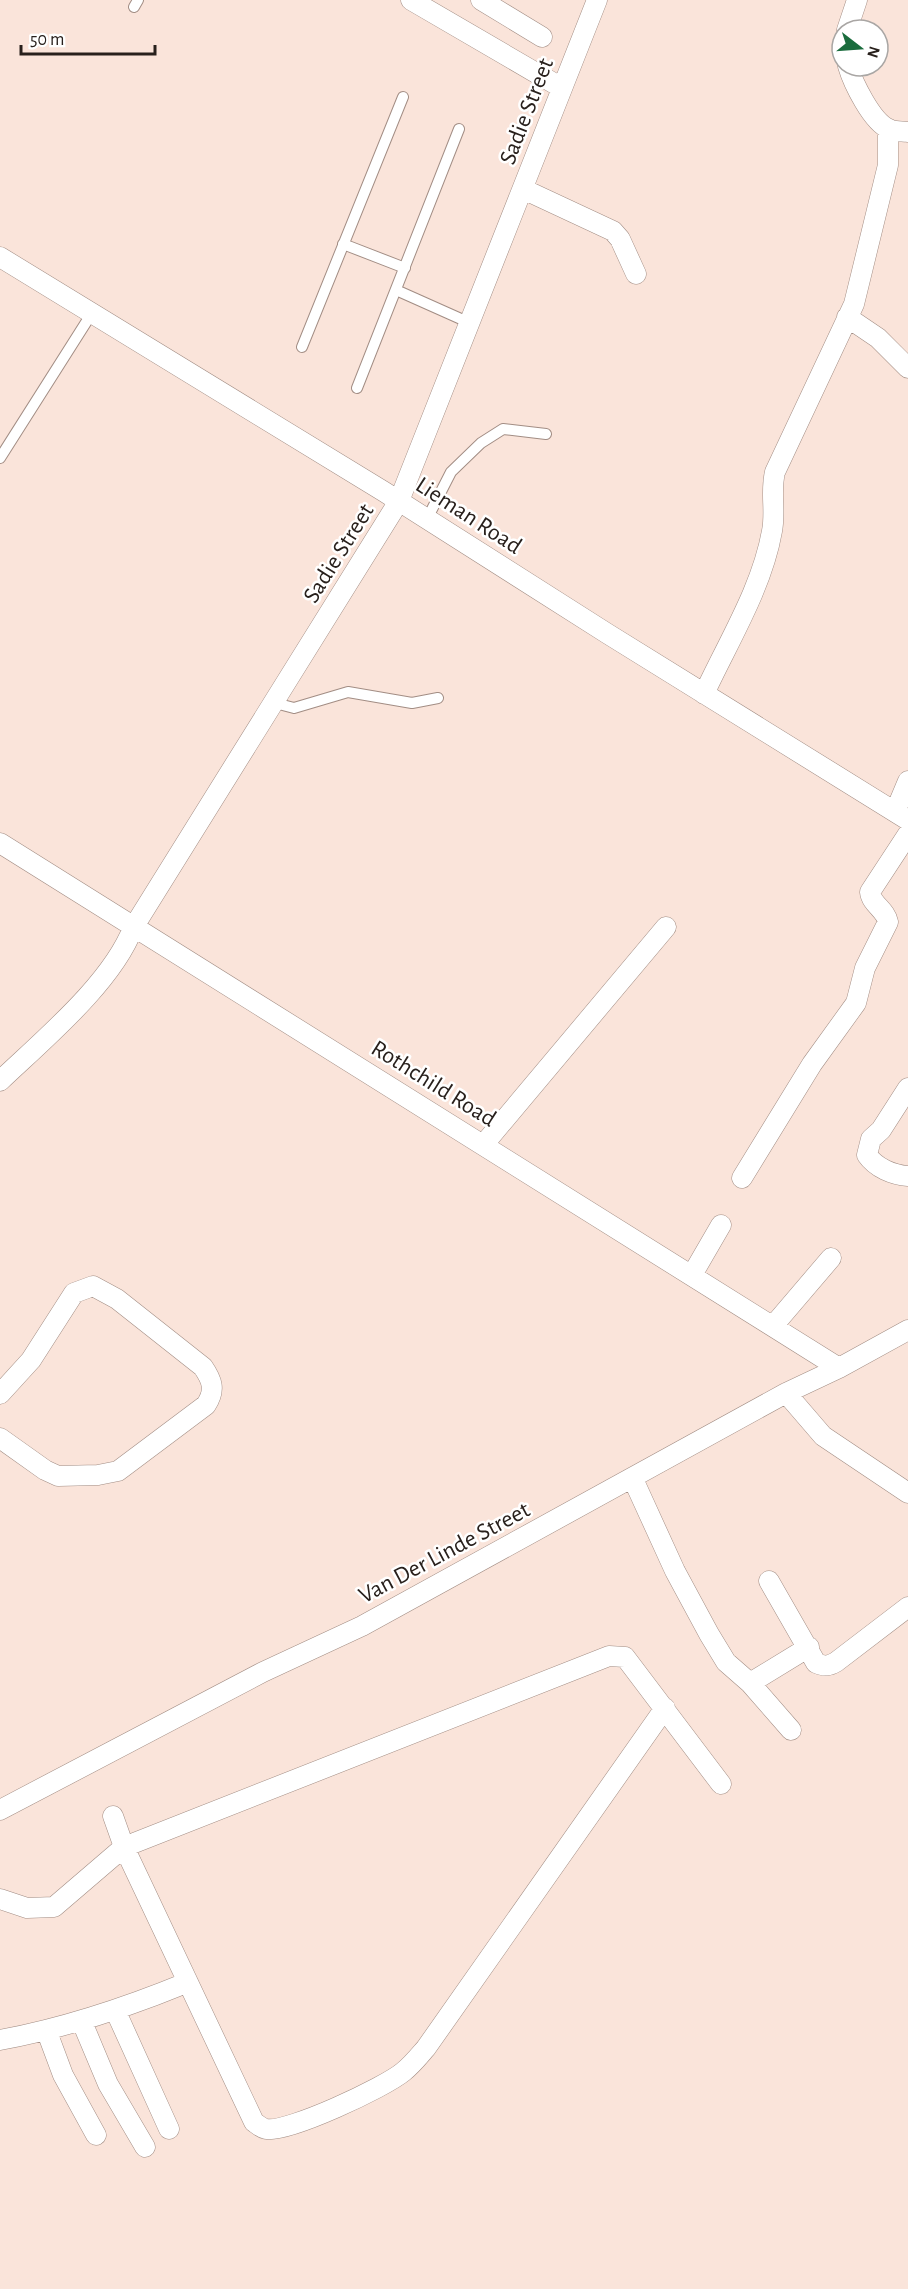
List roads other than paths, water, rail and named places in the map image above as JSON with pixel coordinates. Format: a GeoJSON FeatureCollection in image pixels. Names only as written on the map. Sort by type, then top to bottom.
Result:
{"type":"FeatureCollection","features":[{"type":"Feature","properties":{"kind":"street"},"geometry":{"type":"LineString","coordinates":[[411,0],[562,88]]}},
{"type":"Feature","properties":{"kind":"street"},"geometry":{"type":"LineString","coordinates":[[481,0],[542,37]]}},
{"type":"Feature","properties":{"kind":"street","name":"Sadie Street"},"geometry":{"type":"LineString","coordinates":[[6,1075],[118,961],[133,928],[399,501],[597,0]]}},
{"type":"Feature","properties":{"kind":"street"},"geometry":{"type":"LineString","coordinates":[[851,18],[857,0]]}},
{"type":"Feature","properties":{"kind":"street"},"geometry":{"type":"LineString","coordinates":[[852,78],[870,109],[888,129],[908,132]]}},
{"type":"Feature","properties":{"kind":"street"},"geometry":{"type":"LineString","coordinates":[[704,694],[753,589],[765,554],[772,532],[772,483],[775,471],[854,304],[883,191],[888,165],[888,129]]}},
{"type":"Feature","properties":{"kind":"street"},"geometry":{"type":"LineString","coordinates":[[523,189],[613,231],[620,239],[636,274]]}},
{"type":"Feature","properties":{"kind":"street","name":"Lieman Road"},"geometry":{"type":"LineString","coordinates":[[0,257],[399,501],[901,816]]}},
{"type":"Feature","properties":{"kind":"street"},"geometry":{"type":"LineString","coordinates":[[847,317],[878,338],[908,368]]}},
{"type":"Feature","properties":{"kind":"street"},"geometry":{"type":"LineString","coordinates":[[901,816],[908,781]]}},
{"type":"Feature","properties":{"kind":"street"},"geometry":{"type":"LineString","coordinates":[[742,1178],[812,1064],[856,1004],[865,968],[888,922],[887,915],[870,897],[870,892],[908,834]]}},
{"type":"Feature","properties":{"kind":"street","name":"Rothchild Road"},"geometry":{"type":"LineString","coordinates":[[0,843],[839,1368]]}},
{"type":"Feature","properties":{"kind":"street"},"geometry":{"type":"LineString","coordinates":[[483,1144],[666,927]]}},
{"type":"Feature","properties":{"kind":"street"},"geometry":{"type":"LineString","coordinates":[[908,1088],[881,1130],[871,1139],[867,1150],[867,1155],[875,1164],[897,1175],[908,1176]]}},
{"type":"Feature","properties":{"kind":"street"},"geometry":{"type":"LineString","coordinates":[[692,1275],[721,1226]]}},
{"type":"Feature","properties":{"kind":"street"},"geometry":{"type":"LineString","coordinates":[[773,1326],[831,1258]]}},
{"type":"Feature","properties":{"kind":"street"},"geometry":{"type":"LineString","coordinates":[[0,1394],[30,1360],[74,1293],[93,1286],[117,1299],[203,1367],[212,1380],[213,1390],[206,1405],[117,1471],[76,1477],[58,1476],[45,1470],[0,1438]]}},
{"type":"Feature","properties":{"kind":"street","name":"Van Der Linde Street"},"geometry":{"type":"LineString","coordinates":[[0,1810],[263,1672],[362,1626],[786,1393],[839,1368],[908,1330]]}},
{"type":"Feature","properties":{"kind":"street"},"geometry":{"type":"LineString","coordinates":[[786,1393],[823,1436],[908,1493]]}},
{"type":"Feature","properties":{"kind":"street"},"geometry":{"type":"LineString","coordinates":[[633,1479],[675,1571],[726,1662],[750,1683],[791,1730]]}},
{"type":"Feature","properties":{"kind":"street"},"geometry":{"type":"LineString","coordinates":[[769,1581],[809,1647],[816,1663],[828,1666],[908,1607]]}},
{"type":"Feature","properties":{"kind":"street"},"geometry":{"type":"LineString","coordinates":[[750,1683],[809,1647]]}},
{"type":"Feature","properties":{"kind":"street"},"geometry":{"type":"LineString","coordinates":[[0,1899],[27,1908],[54,1907],[124,1847],[609,1656],[625,1657],[721,1784]]}},
{"type":"Feature","properties":{"kind":"street"},"geometry":{"type":"LineString","coordinates":[[114,1816],[124,1847],[186,1983],[254,2122],[259,2126],[273,2128],[312,2117],[376,2089],[403,2072],[426,2048],[665,1708]]}},
{"type":"Feature","properties":{"kind":"street"},"geometry":{"type":"LineString","coordinates":[[0,2040],[47,2031],[116,2012],[186,1983]]}},
{"type":"Feature","properties":{"kind":"street"},"geometry":{"type":"LineString","coordinates":[[116,2012],[169,2129]]}},
{"type":"Feature","properties":{"kind":"street"},"geometry":{"type":"LineString","coordinates":[[82,2022],[108,2084],[145,2147]]}},
{"type":"Feature","properties":{"kind":"street"},"geometry":{"type":"LineString","coordinates":[[47,2031],[63,2075],[96,2135]]}},
{"type":"Feature","properties":{"kind":"lane"},"geometry":{"type":"LineString","coordinates":[[302,346],[403,97]]}},
{"type":"Feature","properties":{"kind":"lane"},"geometry":{"type":"LineString","coordinates":[[357,388],[459,129]]}},
{"type":"Feature","properties":{"kind":"lane"},"geometry":{"type":"LineString","coordinates":[[343,244],[405,268]]}},
{"type":"Feature","properties":{"kind":"lane"},"geometry":{"type":"LineString","coordinates":[[396,290],[470,322]]}},
{"type":"Feature","properties":{"kind":"lane"},"geometry":{"type":"LineString","coordinates":[[0,458],[92,313]]}},
{"type":"Feature","properties":{"kind":"lane"},"geometry":{"type":"LineString","coordinates":[[427,519],[451,472],[481,443],[503,429],[546,434]]}},
{"type":"Feature","properties":{"kind":"lane"},"geometry":{"type":"LineString","coordinates":[[274,703],[294,708],[348,692],[412,703],[438,698]]}}]}
